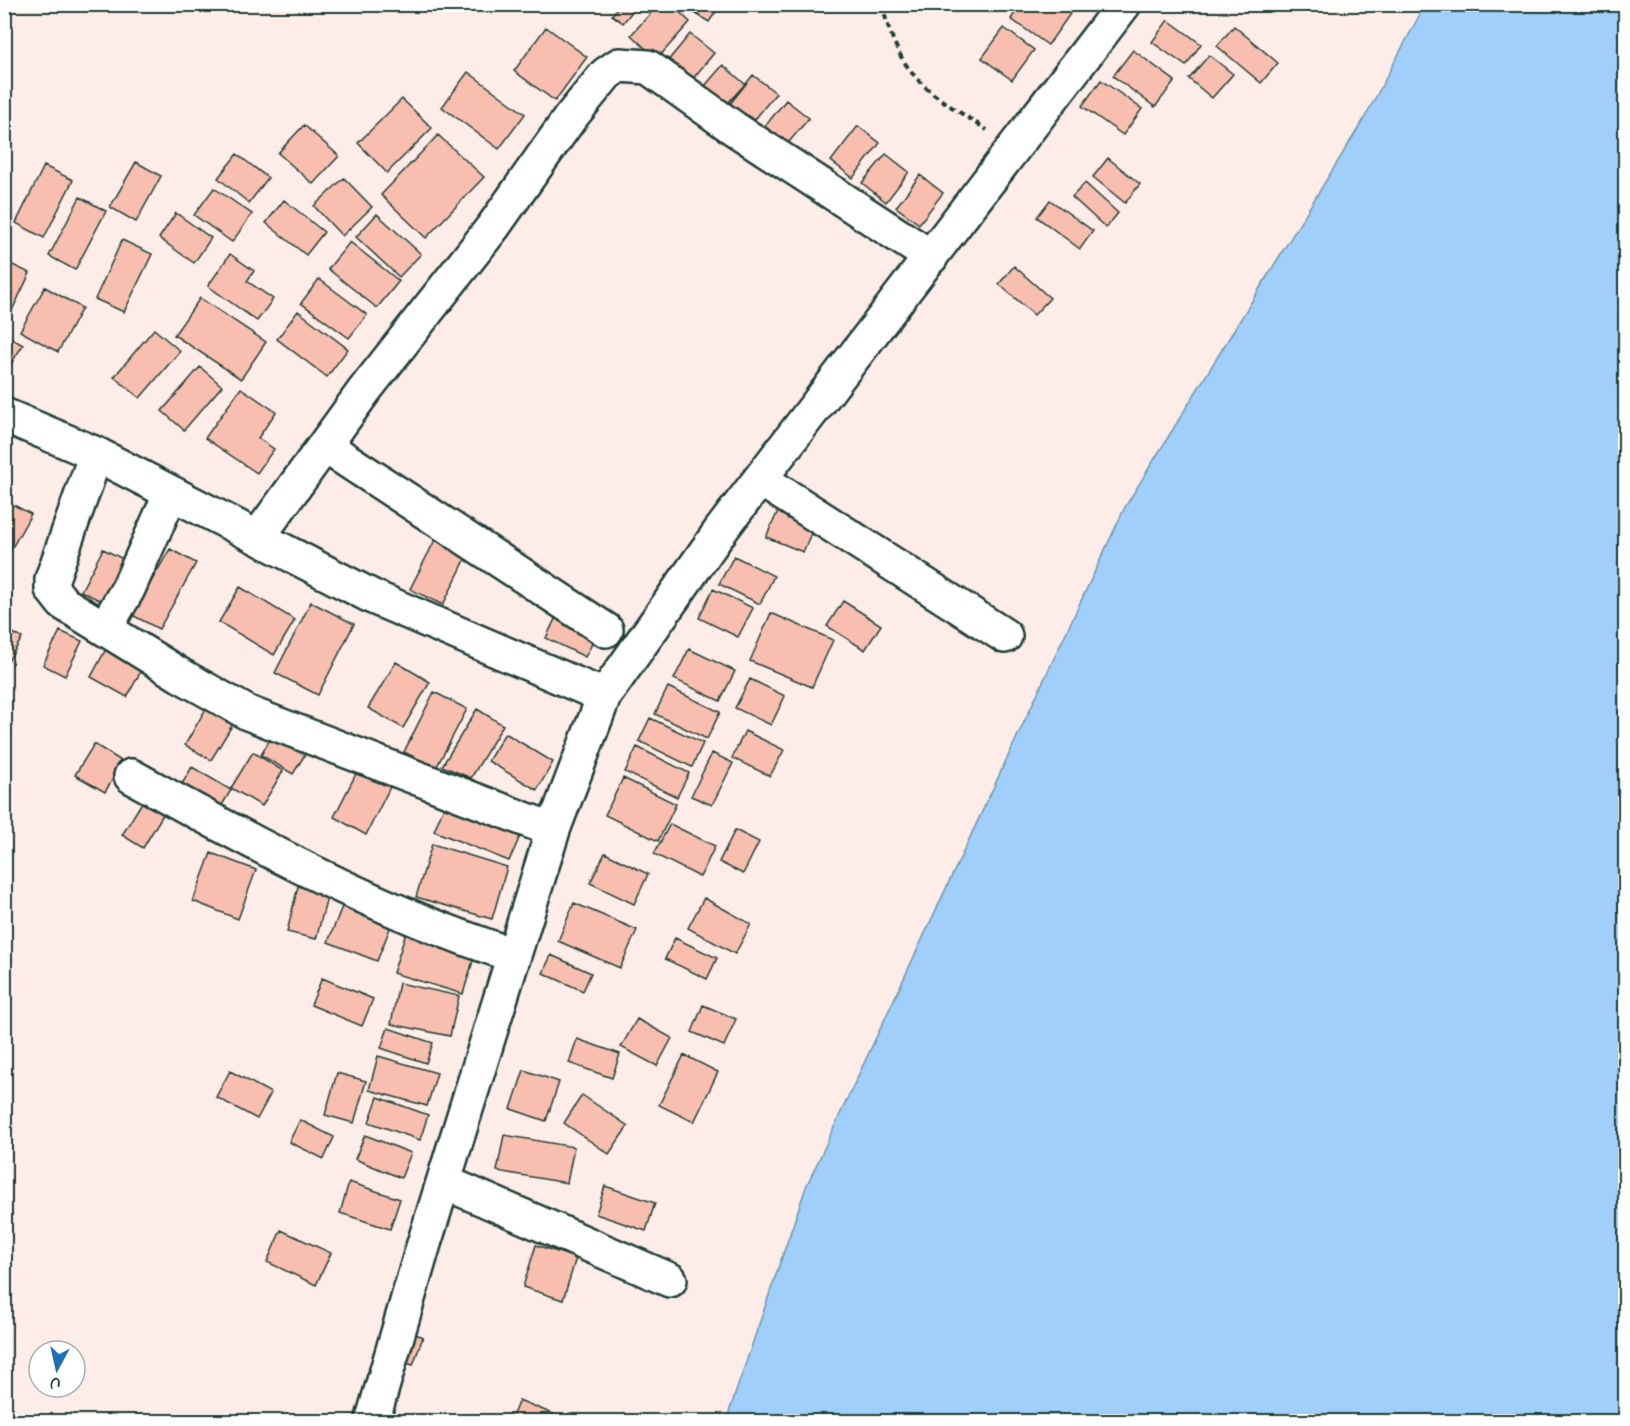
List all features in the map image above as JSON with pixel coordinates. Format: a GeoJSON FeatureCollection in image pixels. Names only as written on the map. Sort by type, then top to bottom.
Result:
{"type":"FeatureCollection","features":[{"type":"Feature","properties":{"kind":"street"},"geometry":{"type":"LineString","coordinates":[[372,1422],[513,955],[553,830],[604,696],[721,530],[1124,4]]}},
{"type":"Feature","properties":{"kind":"street"},"geometry":{"type":"LineString","coordinates":[[258,537],[486,236],[570,118],[606,74],[619,65],[648,67],[735,129],[930,256]]}},
{"type":"Feature","properties":{"kind":"street"},"geometry":{"type":"LineString","coordinates":[[4,416],[96,454],[373,597],[604,696]]}},
{"type":"Feature","properties":{"kind":"street"},"geometry":{"type":"LineString","coordinates":[[325,446],[606,630]]}},
{"type":"Feature","properties":{"kind":"street"},"geometry":{"type":"LineString","coordinates":[[96,454],[52,588],[63,603],[180,675],[248,713],[553,830]]}},
{"type":"Feature","properties":{"kind":"street"},"geometry":{"type":"LineString","coordinates":[[760,479],[1005,636]]}},
{"type":"Feature","properties":{"kind":"street"},"geometry":{"type":"LineString","coordinates":[[105,628],[128,589],[171,493]]}},
{"type":"Feature","properties":{"kind":"street"},"geometry":{"type":"LineString","coordinates":[[132,776],[277,857],[447,934],[513,955]]}},
{"type":"Feature","properties":{"kind":"street"},"geometry":{"type":"LineString","coordinates":[[444,1182],[670,1280]]}},
{"type":"Feature","properties":{"kind":"path"},"geometry":{"type":"LineString","coordinates":[[882,4],[888,28],[907,69],[927,90],[1015,149]]}},
{"type":"Feature","properties":{"kind":"water"},"geometry":{"type":"Polygon","coordinates":[[[1425,5],[1625,5],[1625,1421],[726,1421],[806,1187],[1125,507],[1364,119],[1425,5]]]}},
{"type":"Feature","properties":{"kind":"building"},"geometry":{"type":"Polygon","coordinates":[[[620,4],[638,4],[623,23],[612,15],[620,4]]]}},
{"type":"Feature","properties":{"kind":"building"},"geometry":{"type":"Polygon","coordinates":[[[659,4],[671,4],[690,22],[657,59],[631,35],[659,4]]]}},
{"type":"Feature","properties":{"kind":"building"},"geometry":{"type":"Polygon","coordinates":[[[680,4],[721,4],[709,22],[680,4]]]}},
{"type":"Feature","properties":{"kind":"building"},"geometry":{"type":"Polygon","coordinates":[[[1021,4],[1057,4],[1070,14],[1048,45],[1011,19],[1021,4]]]}},
{"type":"Feature","properties":{"kind":"building"},"geometry":{"type":"Polygon","coordinates":[[[1168,20],[1201,44],[1186,66],[1152,42],[1168,20]]]}},
{"type":"Feature","properties":{"kind":"building"},"geometry":{"type":"Polygon","coordinates":[[[1234,26],[1278,63],[1261,83],[1217,46],[1234,26]]]}},
{"type":"Feature","properties":{"kind":"building"},"geometry":{"type":"Polygon","coordinates":[[[546,27],[587,57],[555,101],[514,71],[546,27]]]}},
{"type":"Feature","properties":{"kind":"building"},"geometry":{"type":"Polygon","coordinates":[[[1004,28],[1034,50],[1012,80],[982,58],[1004,28]]]}},
{"type":"Feature","properties":{"kind":"building"},"geometry":{"type":"Polygon","coordinates":[[[690,34],[714,53],[686,87],[662,68],[690,34]]]}},
{"type":"Feature","properties":{"kind":"building"},"geometry":{"type":"Polygon","coordinates":[[[1133,50],[1175,81],[1155,107],[1113,76],[1133,50]]]}},
{"type":"Feature","properties":{"kind":"building"},"geometry":{"type":"Polygon","coordinates":[[[1209,55],[1233,74],[1212,98],[1189,79],[1209,55]]]}},
{"type":"Feature","properties":{"kind":"building"},"geometry":{"type":"Polygon","coordinates":[[[723,65],[745,84],[719,113],[697,95],[723,65]]]}},
{"type":"Feature","properties":{"kind":"building"},"geometry":{"type":"Polygon","coordinates":[[[468,72],[525,114],[499,149],[442,107],[468,72]]]}},
{"type":"Feature","properties":{"kind":"building"},"geometry":{"type":"Polygon","coordinates":[[[753,75],[776,93],[752,123],[729,105],[753,75]]]}},
{"type":"Feature","properties":{"kind":"building"},"geometry":{"type":"Polygon","coordinates":[[[1101,80],[1142,109],[1123,135],[1082,106],[1101,80]]]}},
{"type":"Feature","properties":{"kind":"building"},"geometry":{"type":"Polygon","coordinates":[[[402,99],[432,128],[387,173],[358,143],[402,99]]]}},
{"type":"Feature","properties":{"kind":"building"},"geometry":{"type":"Polygon","coordinates":[[[786,100],[809,118],[784,148],[762,130],[786,100]]]}},
{"type":"Feature","properties":{"kind":"building"},"geometry":{"type":"Polygon","coordinates":[[[304,125],[339,156],[313,184],[278,153],[304,125]]]}},
{"type":"Feature","properties":{"kind":"building"},"geometry":{"type":"Polygon","coordinates":[[[858,126],[880,143],[853,178],[831,161],[858,126]]]}},
{"type":"Feature","properties":{"kind":"building"},"geometry":{"type":"Polygon","coordinates":[[[438,135],[484,177],[426,238],[381,195],[438,135]]]}},
{"type":"Feature","properties":{"kind":"building"},"geometry":{"type":"Polygon","coordinates":[[[237,154],[268,178],[249,203],[218,178],[237,154]]]}},
{"type":"Feature","properties":{"kind":"building"},"geometry":{"type":"Polygon","coordinates":[[[886,154],[909,172],[886,202],[862,183],[886,154]]]}},
{"type":"Feature","properties":{"kind":"building"},"geometry":{"type":"Polygon","coordinates":[[[1108,158],[1140,184],[1125,203],[1093,177],[1108,158]]]}},
{"type":"Feature","properties":{"kind":"building"},"geometry":{"type":"Polygon","coordinates":[[[136,162],[161,176],[136,222],[110,207],[136,162]]]}},
{"type":"Feature","properties":{"kind":"building"},"geometry":{"type":"Polygon","coordinates":[[[44,166],[73,180],[44,238],[16,223],[44,166]]]}},
{"type":"Feature","properties":{"kind":"building"},"geometry":{"type":"Polygon","coordinates":[[[920,175],[943,193],[919,224],[896,207],[920,175]]]}},
{"type":"Feature","properties":{"kind":"building"},"geometry":{"type":"Polygon","coordinates":[[[344,178],[372,207],[342,236],[314,206],[344,178]]]}},
{"type":"Feature","properties":{"kind":"building"},"geometry":{"type":"Polygon","coordinates":[[[1085,183],[1118,213],[1106,228],[1072,197],[1085,183]]]}},
{"type":"Feature","properties":{"kind":"building"},"geometry":{"type":"Polygon","coordinates":[[[214,188],[252,214],[232,242],[194,215],[214,188]]]}},
{"type":"Feature","properties":{"kind":"building"},"geometry":{"type":"Polygon","coordinates":[[[80,197],[106,211],[75,270],[49,256],[80,197]]]}},
{"type":"Feature","properties":{"kind":"building"},"geometry":{"type":"Polygon","coordinates":[[[284,200],[324,232],[306,255],[266,223],[284,200]]]}},
{"type":"Feature","properties":{"kind":"building"},"geometry":{"type":"Polygon","coordinates":[[[1050,200],[1093,231],[1080,249],[1037,217],[1050,200]]]}},
{"type":"Feature","properties":{"kind":"building"},"geometry":{"type":"Polygon","coordinates":[[[176,213],[211,238],[194,263],[159,238],[176,213]]]}},
{"type":"Feature","properties":{"kind":"building"},"geometry":{"type":"Polygon","coordinates":[[[377,214],[421,254],[399,277],[356,237],[377,214]]]}},
{"type":"Feature","properties":{"kind":"building"},"geometry":{"type":"Polygon","coordinates":[[[122,240],[152,254],[124,312],[95,299],[122,240]]]}},
{"type":"Feature","properties":{"kind":"building"},"geometry":{"type":"Polygon","coordinates":[[[350,242],[399,281],[377,308],[328,269],[350,242]]]}},
{"type":"Feature","properties":{"kind":"building"},"geometry":{"type":"Polygon","coordinates":[[[230,254],[254,271],[247,281],[273,299],[257,321],[208,286],[230,254]]]}},
{"type":"Feature","properties":{"kind":"building"},"geometry":{"type":"Polygon","coordinates":[[[4,261],[30,273],[6,323],[4,322],[4,261]]]}},
{"type":"Feature","properties":{"kind":"building"},"geometry":{"type":"Polygon","coordinates":[[[1014,266],[1050,298],[1034,315],[999,284],[1014,266]]]}},
{"type":"Feature","properties":{"kind":"building"},"geometry":{"type":"Polygon","coordinates":[[[319,279],[367,315],[349,338],[301,303],[319,279]]]}},
{"type":"Feature","properties":{"kind":"building"},"geometry":{"type":"Polygon","coordinates":[[[45,287],[82,308],[58,352],[20,331],[45,287]]]}},
{"type":"Feature","properties":{"kind":"building"},"geometry":{"type":"Polygon","coordinates":[[[200,298],[266,342],[241,379],[174,335],[200,298]]]}},
{"type":"Feature","properties":{"kind":"building"},"geometry":{"type":"Polygon","coordinates":[[[298,311],[348,349],[327,377],[277,339],[298,311]]]}},
{"type":"Feature","properties":{"kind":"building"},"geometry":{"type":"Polygon","coordinates":[[[154,329],[180,351],[140,398],[114,377],[154,329]]]}},
{"type":"Feature","properties":{"kind":"building"},"geometry":{"type":"Polygon","coordinates":[[[4,334],[23,345],[5,373],[4,373],[4,334]]]}},
{"type":"Feature","properties":{"kind":"building"},"geometry":{"type":"Polygon","coordinates":[[[200,367],[222,386],[184,430],[162,411],[200,367]]]}},
{"type":"Feature","properties":{"kind":"building"},"geometry":{"type":"Polygon","coordinates":[[[241,388],[276,412],[258,438],[274,449],[257,473],[205,438],[241,388]]]}},
{"type":"Feature","properties":{"kind":"building"},"geometry":{"type":"Polygon","coordinates":[[[4,500],[31,514],[4,562],[4,500]]]}},
{"type":"Feature","properties":{"kind":"building"},"geometry":{"type":"Polygon","coordinates":[[[779,509],[815,524],[803,552],[766,537],[779,509]]]}},
{"type":"Feature","properties":{"kind":"building"},"geometry":{"type":"Polygon","coordinates":[[[435,540],[467,556],[443,605],[410,589],[435,540]]]}},
{"type":"Feature","properties":{"kind":"building"},"geometry":{"type":"Polygon","coordinates":[[[103,549],[133,564],[111,606],[81,591],[103,549]]]}},
{"type":"Feature","properties":{"kind":"building"},"geometry":{"type":"Polygon","coordinates":[[[170,549],[196,563],[159,629],[132,615],[170,549]]]}},
{"type":"Feature","properties":{"kind":"building"},"geometry":{"type":"Polygon","coordinates":[[[734,556],[774,576],[760,604],[719,584],[734,556]]]}},
{"type":"Feature","properties":{"kind":"building"},"geometry":{"type":"Polygon","coordinates":[[[240,587],[295,620],[274,655],[219,622],[240,587]]]}},
{"type":"Feature","properties":{"kind":"building"},"geometry":{"type":"Polygon","coordinates":[[[713,589],[753,608],[738,637],[699,618],[713,589]]]}},
{"type":"Feature","properties":{"kind":"building"},"geometry":{"type":"Polygon","coordinates":[[[843,601],[881,625],[865,650],[827,626],[843,601]]]}},
{"type":"Feature","properties":{"kind":"building"},"geometry":{"type":"Polygon","coordinates":[[[311,602],[354,624],[318,695],[275,673],[311,602]]]}},
{"type":"Feature","properties":{"kind":"building"},"geometry":{"type":"Polygon","coordinates":[[[771,613],[833,640],[812,687],[750,661],[771,613]]]}},
{"type":"Feature","properties":{"kind":"building"},"geometry":{"type":"Polygon","coordinates":[[[557,615],[597,634],[585,657],[546,638],[557,615]]]}},
{"type":"Feature","properties":{"kind":"building"},"geometry":{"type":"Polygon","coordinates":[[[4,628],[22,638],[4,668],[4,628]]]}},
{"type":"Feature","properties":{"kind":"building"},"geometry":{"type":"Polygon","coordinates":[[[60,631],[82,641],[65,676],[43,665],[60,631]]]}},
{"type":"Feature","properties":{"kind":"building"},"geometry":{"type":"Polygon","coordinates":[[[106,649],[142,669],[127,697],[91,677],[106,649]]]}},
{"type":"Feature","properties":{"kind":"building"},"geometry":{"type":"Polygon","coordinates":[[[689,649],[735,671],[720,701],[674,679],[689,649]]]}},
{"type":"Feature","properties":{"kind":"building"},"geometry":{"type":"Polygon","coordinates":[[[396,662],[430,682],[403,728],[368,708],[396,662]]]}},
{"type":"Feature","properties":{"kind":"building"},"geometry":{"type":"Polygon","coordinates":[[[750,679],[785,696],[771,725],[735,708],[750,679]]]}},
{"type":"Feature","properties":{"kind":"building"},"geometry":{"type":"Polygon","coordinates":[[[668,687],[720,712],[707,739],[655,714],[668,687]]]}},
{"type":"Feature","properties":{"kind":"building"},"geometry":{"type":"Polygon","coordinates":[[[434,692],[467,709],[436,768],[404,752],[434,692]]]}},
{"type":"Feature","properties":{"kind":"building"},"geometry":{"type":"Polygon","coordinates":[[[212,698],[239,714],[211,760],[185,745],[212,698]]]}},
{"type":"Feature","properties":{"kind":"building"},"geometry":{"type":"Polygon","coordinates":[[[477,709],[503,725],[471,778],[442,766],[477,709]]]}},
{"type":"Feature","properties":{"kind":"building"},"geometry":{"type":"Polygon","coordinates":[[[650,718],[703,743],[692,767],[639,741],[650,718]]]}},
{"type":"Feature","properties":{"kind":"building"},"geometry":{"type":"Polygon","coordinates":[[[276,729],[309,748],[293,774],[261,755],[276,729]]]}},
{"type":"Feature","properties":{"kind":"building"},"geometry":{"type":"Polygon","coordinates":[[[745,731],[784,750],[770,776],[732,758],[745,731]]]}},
{"type":"Feature","properties":{"kind":"building"},"geometry":{"type":"Polygon","coordinates":[[[505,733],[553,762],[537,790],[488,761],[505,733]]]}},
{"type":"Feature","properties":{"kind":"building"},"geometry":{"type":"Polygon","coordinates":[[[94,744],[123,762],[105,792],[75,775],[94,744]]]}},
{"type":"Feature","properties":{"kind":"building"},"geometry":{"type":"Polygon","coordinates":[[[637,747],[689,773],[677,797],[625,772],[637,747]]]}},
{"type":"Feature","properties":{"kind":"building"},"geometry":{"type":"Polygon","coordinates":[[[253,752],[283,771],[262,806],[231,788],[253,752]]]}},
{"type":"Feature","properties":{"kind":"building"},"geometry":{"type":"Polygon","coordinates":[[[712,753],[733,763],[712,805],[691,796],[712,753]]]}},
{"type":"Feature","properties":{"kind":"building"},"geometry":{"type":"Polygon","coordinates":[[[363,760],[395,777],[366,835],[334,817],[363,760]]]}},
{"type":"Feature","properties":{"kind":"building"},"geometry":{"type":"Polygon","coordinates":[[[192,767],[231,790],[215,817],[176,794],[192,767]]]}},
{"type":"Feature","properties":{"kind":"building"},"geometry":{"type":"Polygon","coordinates":[[[623,778],[676,804],[658,841],[605,815],[623,778]]]}},
{"type":"Feature","properties":{"kind":"building"},"geometry":{"type":"Polygon","coordinates":[[[449,794],[525,825],[509,861],[434,831],[449,794]]]}},
{"type":"Feature","properties":{"kind":"building"},"geometry":{"type":"Polygon","coordinates":[[[144,799],[165,811],[143,848],[122,835],[144,799]]]}},
{"type":"Feature","properties":{"kind":"building"},"geometry":{"type":"Polygon","coordinates":[[[670,824],[715,846],[700,877],[654,854],[670,824]]]}},
{"type":"Feature","properties":{"kind":"building"},"geometry":{"type":"Polygon","coordinates":[[[735,830],[759,842],[743,874],[719,862],[735,830]]]}},
{"type":"Feature","properties":{"kind":"building"},"geometry":{"type":"Polygon","coordinates":[[[432,844],[507,867],[492,919],[416,897],[432,844]]]}},
{"type":"Feature","properties":{"kind":"building"},"geometry":{"type":"Polygon","coordinates":[[[211,853],[256,870],[238,919],[193,901],[211,853]]]}},
{"type":"Feature","properties":{"kind":"building"},"geometry":{"type":"Polygon","coordinates":[[[605,853],[648,874],[634,904],[590,883],[605,853]]]}},
{"type":"Feature","properties":{"kind":"building"},"geometry":{"type":"Polygon","coordinates":[[[299,882],[329,890],[316,939],[287,932],[299,882]]]}},
{"type":"Feature","properties":{"kind":"building"},"geometry":{"type":"Polygon","coordinates":[[[704,898],[751,924],[735,954],[688,928],[704,898]]]}},
{"type":"Feature","properties":{"kind":"building"},"geometry":{"type":"Polygon","coordinates":[[[345,899],[394,918],[377,961],[328,942],[345,899]]]}},
{"type":"Feature","properties":{"kind":"building"},"geometry":{"type":"Polygon","coordinates":[[[574,903],[637,930],[620,968],[558,941],[574,903]]]}},
{"type":"Feature","properties":{"kind":"building"},"geometry":{"type":"Polygon","coordinates":[[[406,933],[475,954],[463,994],[393,973],[406,933]]]}},
{"type":"Feature","properties":{"kind":"building"},"geometry":{"type":"Polygon","coordinates":[[[675,938],[717,958],[707,979],[665,959],[675,938]]]}},
{"type":"Feature","properties":{"kind":"building"},"geometry":{"type":"Polygon","coordinates":[[[551,955],[591,973],[583,991],[543,973],[551,955]]]}},
{"type":"Feature","properties":{"kind":"building"},"geometry":{"type":"Polygon","coordinates":[[[322,978],[373,999],[362,1026],[311,1005],[322,978]]]}},
{"type":"Feature","properties":{"kind":"building"},"geometry":{"type":"Polygon","coordinates":[[[399,983],[459,996],[450,1036],[391,1024],[399,983]]]}},
{"type":"Feature","properties":{"kind":"building"},"geometry":{"type":"Polygon","coordinates":[[[703,1005],[736,1019],[724,1046],[692,1032],[703,1005]]]}},
{"type":"Feature","properties":{"kind":"building"},"geometry":{"type":"Polygon","coordinates":[[[637,1019],[672,1038],[657,1066],[621,1047],[637,1019]]]}},
{"type":"Feature","properties":{"kind":"building"},"geometry":{"type":"Polygon","coordinates":[[[388,1028],[433,1043],[426,1063],[381,1048],[388,1028]]]}},
{"type":"Feature","properties":{"kind":"building"},"geometry":{"type":"Polygon","coordinates":[[[577,1039],[620,1054],[612,1078],[569,1063],[577,1039]]]}},
{"type":"Feature","properties":{"kind":"building"},"geometry":{"type":"Polygon","coordinates":[[[684,1055],[718,1072],[694,1122],[659,1105],[684,1055]]]}},
{"type":"Feature","properties":{"kind":"building"},"geometry":{"type":"Polygon","coordinates":[[[378,1056],[437,1073],[427,1106],[369,1090],[378,1056]]]}},
{"type":"Feature","properties":{"kind":"building"},"geometry":{"type":"Polygon","coordinates":[[[524,1070],[559,1082],[546,1121],[511,1109],[524,1070]]]}},
{"type":"Feature","properties":{"kind":"building"},"geometry":{"type":"Polygon","coordinates":[[[230,1071],[271,1093],[257,1119],[216,1097],[230,1071]]]}},
{"type":"Feature","properties":{"kind":"building"},"geometry":{"type":"Polygon","coordinates":[[[337,1073],[366,1081],[354,1123],[325,1115],[337,1073]]]}},
{"type":"Feature","properties":{"kind":"building"},"geometry":{"type":"Polygon","coordinates":[[[582,1095],[628,1126],[609,1154],[564,1123],[582,1095]]]}},
{"type":"Feature","properties":{"kind":"building"},"geometry":{"type":"Polygon","coordinates":[[[378,1097],[428,1115],[420,1140],[369,1122],[378,1097]]]}},
{"type":"Feature","properties":{"kind":"building"},"geometry":{"type":"Polygon","coordinates":[[[300,1120],[334,1137],[324,1159],[289,1142],[300,1120]]]}},
{"type":"Feature","properties":{"kind":"building"},"geometry":{"type":"Polygon","coordinates":[[[365,1135],[411,1153],[401,1178],[355,1159],[365,1135]]]}},
{"type":"Feature","properties":{"kind":"building"},"geometry":{"type":"Polygon","coordinates":[[[504,1135],[574,1147],[567,1183],[497,1171],[504,1135]]]}},
{"type":"Feature","properties":{"kind":"building"},"geometry":{"type":"Polygon","coordinates":[[[349,1182],[400,1199],[390,1229],[340,1213],[349,1182]]]}},
{"type":"Feature","properties":{"kind":"building"},"geometry":{"type":"Polygon","coordinates":[[[605,1186],[655,1203],[646,1231],[596,1214],[605,1186]]]}},
{"type":"Feature","properties":{"kind":"building"},"geometry":{"type":"Polygon","coordinates":[[[281,1230],[331,1253],[316,1285],[267,1262],[281,1230]]]}},
{"type":"Feature","properties":{"kind":"building"},"geometry":{"type":"Polygon","coordinates":[[[536,1245],[576,1258],[563,1300],[523,1287],[536,1245]]]}},
{"type":"Feature","properties":{"kind":"building"},"geometry":{"type":"Polygon","coordinates":[[[405,1330],[423,1337],[413,1365],[394,1359],[405,1330]]]}},
{"type":"Feature","properties":{"kind":"building"},"geometry":{"type":"Polygon","coordinates":[[[519,1400],[572,1422],[510,1422],[519,1400]]]}}]}
